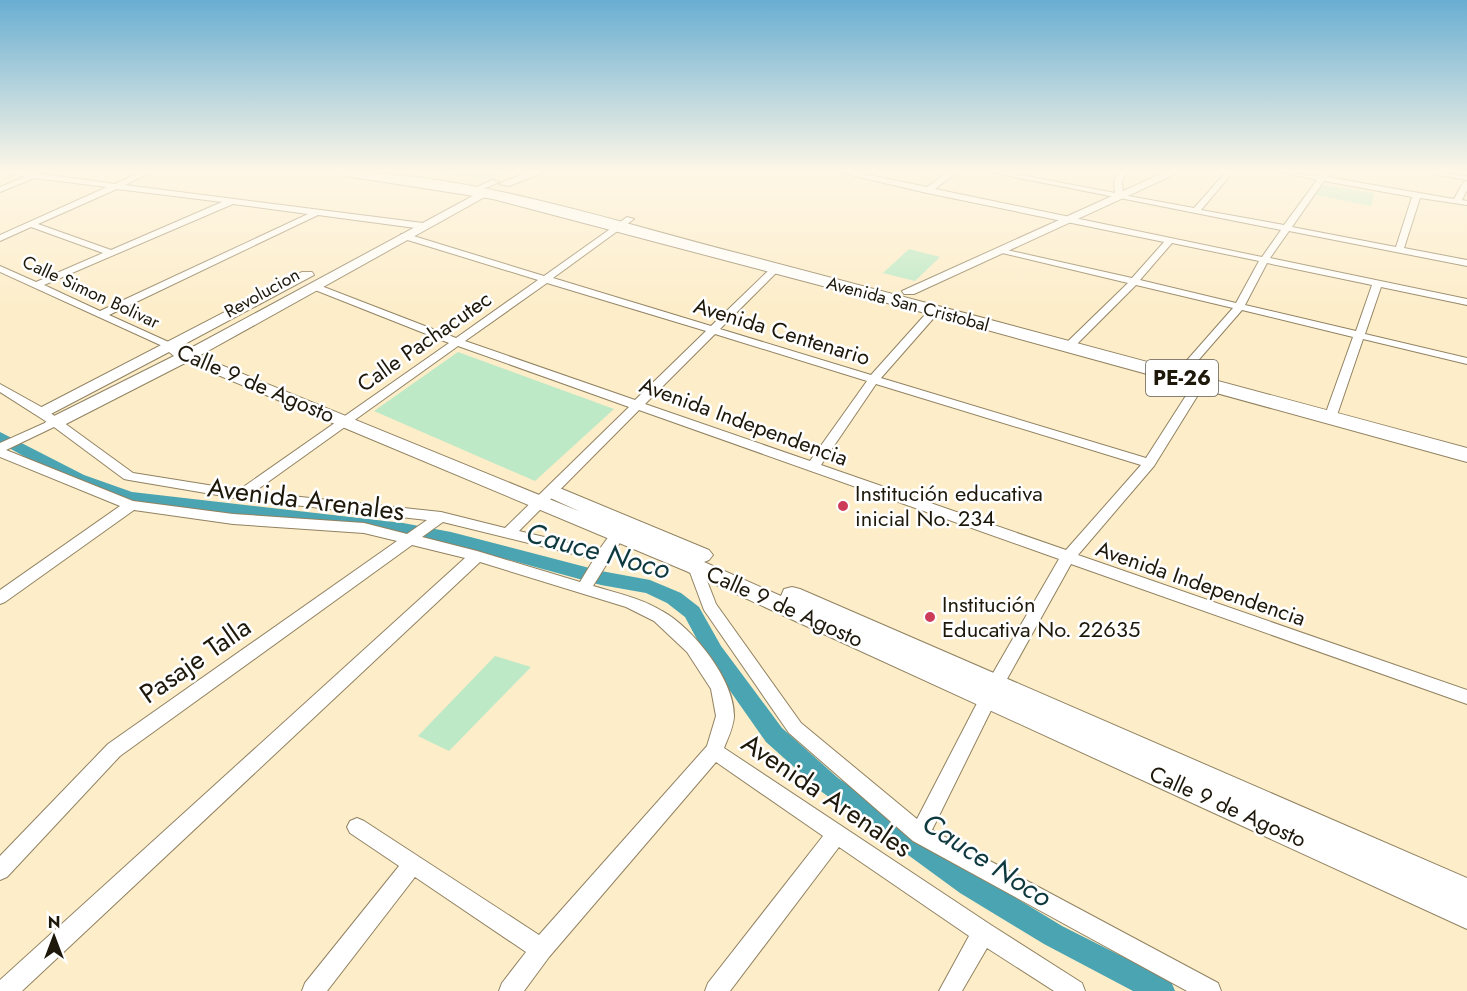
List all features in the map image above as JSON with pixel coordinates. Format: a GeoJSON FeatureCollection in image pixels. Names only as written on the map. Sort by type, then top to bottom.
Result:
{"type":"FeatureCollection","features":[{"type":"Feature","properties":{"kind":"highway","name":"Avenida San Cristobal"},"geometry":{"type":"LineString","coordinates":[[602,218],[745,256],[774,270],[903,296],[934,310],[1067,348],[1467,455]]}},
{"type":"Feature","properties":{"kind":"highway"},"geometry":{"type":"LineString","coordinates":[[745,256],[903,296]]}},
{"type":"Feature","properties":{"kind":"street"},"geometry":{"type":"LineString","coordinates":[[0,238],[48,218]]}},
{"type":"Feature","properties":{"kind":"street"},"geometry":{"type":"LineString","coordinates":[[36,285],[191,218]]}},
{"type":"Feature","properties":{"kind":"street"},"geometry":{"type":"LineString","coordinates":[[100,315],[306,218]]}},
{"type":"Feature","properties":{"kind":"street","name":"Avenida Centenario"},"geometry":{"type":"LineString","coordinates":[[349,218],[406,230],[545,279],[1149,463]]}},
{"type":"Feature","properties":{"kind":"street","name":"Revolucion"},"geometry":{"type":"LineString","coordinates":[[54,423],[429,218]]}},
{"type":"Feature","properties":{"kind":"street","name":"Revolucion"},"geometry":{"type":"LineString","coordinates":[[41,412],[186,350],[314,286],[406,230],[423,226],[436,218]]}},
{"type":"Feature","properties":{"kind":"street"},"geometry":{"type":"LineString","coordinates":[[1060,218],[1467,302]]}},
{"type":"Feature","properties":{"kind":"street"},"geometry":{"type":"LineString","coordinates":[[903,296],[1073,218]]}},
{"type":"Feature","properties":{"kind":"street"},"geometry":{"type":"LineString","coordinates":[[1227,218],[1467,263]]}},
{"type":"Feature","properties":{"kind":"street"},"geometry":{"type":"LineString","coordinates":[[1178,377],[1239,307],[1264,260],[1294,218]]}},
{"type":"Feature","properties":{"kind":"street"},"geometry":{"type":"LineString","coordinates":[[1399,251],[1410,218]]}},
{"type":"Feature","properties":{"kind":"street","name":"Calle Pachacutec"},"geometry":{"type":"LineString","coordinates":[[241,495],[623,224]]}},
{"type":"Feature","properties":{"kind":"street"},"geometry":{"type":"LineString","coordinates":[[33,225],[109,252]]}},
{"type":"Feature","properties":{"kind":"street"},"geometry":{"type":"LineString","coordinates":[[1067,348],[1133,283],[1169,241]]}},
{"type":"Feature","properties":{"kind":"street"},"geometry":{"type":"LineString","coordinates":[[1001,250],[1467,361]]}},
{"type":"Feature","properties":{"kind":"street","name":"Calle Simon Bolivar"},"geometry":{"type":"LineString","coordinates":[[0,269],[100,315],[186,350]]}},
{"type":"Feature","properties":{"kind":"street"},"geometry":{"type":"LineString","coordinates":[[509,532],[774,270]]}},
{"type":"Feature","properties":{"kind":"street"},"geometry":{"type":"LineString","coordinates":[[1330,418],[1378,283]]}},
{"type":"Feature","properties":{"kind":"street","name":"Avenida Independencia"},"geometry":{"type":"LineString","coordinates":[[314,286],[457,342],[1467,697]]}},
{"type":"Feature","properties":{"kind":"street"},"geometry":{"type":"LineString","coordinates":[[812,468],[873,380],[934,310]]}},
{"type":"Feature","properties":{"kind":"street","name":"Calle 9 de Agosto"},"geometry":{"type":"LineString","coordinates":[[186,350],[691,557],[992,691],[1467,893]]}},
{"type":"Feature","properties":{"kind":"street"},"geometry":{"type":"LineString","coordinates":[[920,834],[992,691],[1067,558],[1149,463],[1200,382]]}},
{"type":"Feature","properties":{"kind":"street"},"geometry":{"type":"LineString","coordinates":[[0,387],[41,412],[129,476],[241,495],[441,517],[509,532],[601,559]]}},
{"type":"Feature","properties":{"kind":"street"},"geometry":{"type":"LineString","coordinates":[[0,450],[54,423]]}},
{"type":"Feature","properties":{"kind":"street","name":"Avenida Arenales"},"geometry":{"type":"LineString","coordinates":[[0,450],[130,505],[233,519],[417,534],[477,556],[586,584],[659,617],[698,655],[717,685],[726,717],[714,751],[983,933],[1074,991]]}},
{"type":"Feature","properties":{"kind":"street"},"geometry":{"type":"LineString","coordinates":[[0,598],[130,505]]}},
{"type":"Feature","properties":{"kind":"street","name":"Pasaje Talla"},"geometry":{"type":"LineString","coordinates":[[0,870],[114,750],[441,517]]}},
{"type":"Feature","properties":{"kind":"street"},"geometry":{"type":"LineString","coordinates":[[586,584],[622,528]]}},
{"type":"Feature","properties":{"kind":"street"},"geometry":{"type":"LineString","coordinates":[[5,991],[477,556]]}},
{"type":"Feature","properties":{"kind":"street","name":"Avenida Arenales"},"geometry":{"type":"LineString","coordinates":[[691,557],[709,606],[795,728],[920,834],[1210,991]]}},
{"type":"Feature","properties":{"kind":"street","name":"Calle 9 de Agosto"},"geometry":{"type":"LineString","coordinates":[[992,691],[1467,914]]}},
{"type":"Feature","properties":{"kind":"street"},"geometry":{"type":"LineString","coordinates":[[510,991],[541,949],[714,751]]}},
{"type":"Feature","properties":{"kind":"street"},"geometry":{"type":"LineString","coordinates":[[357,827],[541,949]]}},
{"type":"Feature","properties":{"kind":"street"},"geometry":{"type":"LineString","coordinates":[[716,991],[837,834]]}},
{"type":"Feature","properties":{"kind":"street"},"geometry":{"type":"LineString","coordinates":[[313,991],[413,864]]}},
{"type":"Feature","properties":{"kind":"street"},"geometry":{"type":"LineString","coordinates":[[950,991],[983,933]]}},
{"type":"Feature","properties":{"kind":"green space"},"geometry":{"type":"Polygon","coordinates":[[[909,249],[940,257],[915,281],[883,273],[909,249]]]}},
{"type":"Feature","properties":{"kind":"green space"},"geometry":{"type":"Polygon","coordinates":[[[458,352],[614,409],[535,481],[374,411],[458,352]]]}},
{"type":"Feature","properties":{"kind":"green space"},"geometry":{"type":"Polygon","coordinates":[[[495,656],[531,667],[449,751],[418,736],[495,656]]]}},
{"type":"Feature","properties":{"kind":"waterway","name":"Cauce Noco"},"geometry":{"type":"LineString","coordinates":[[0,437],[78,479],[130,497],[326,518],[403,529],[451,538],[601,578],[650,587],[674,598],[692,612],[714,652],[774,735],[830,785],[969,884],[1053,935],[1161,991]]}},
{"type":"Feature","properties":{"kind":"place","name":"Institución educativa inicial No. 234"},"geometry":{"type":"Point","coordinates":[843,506]}},
{"type":"Feature","properties":{"kind":"place","name":"Institución Educativa No. 22635"},"geometry":{"type":"Point","coordinates":[930,617]}}]}
